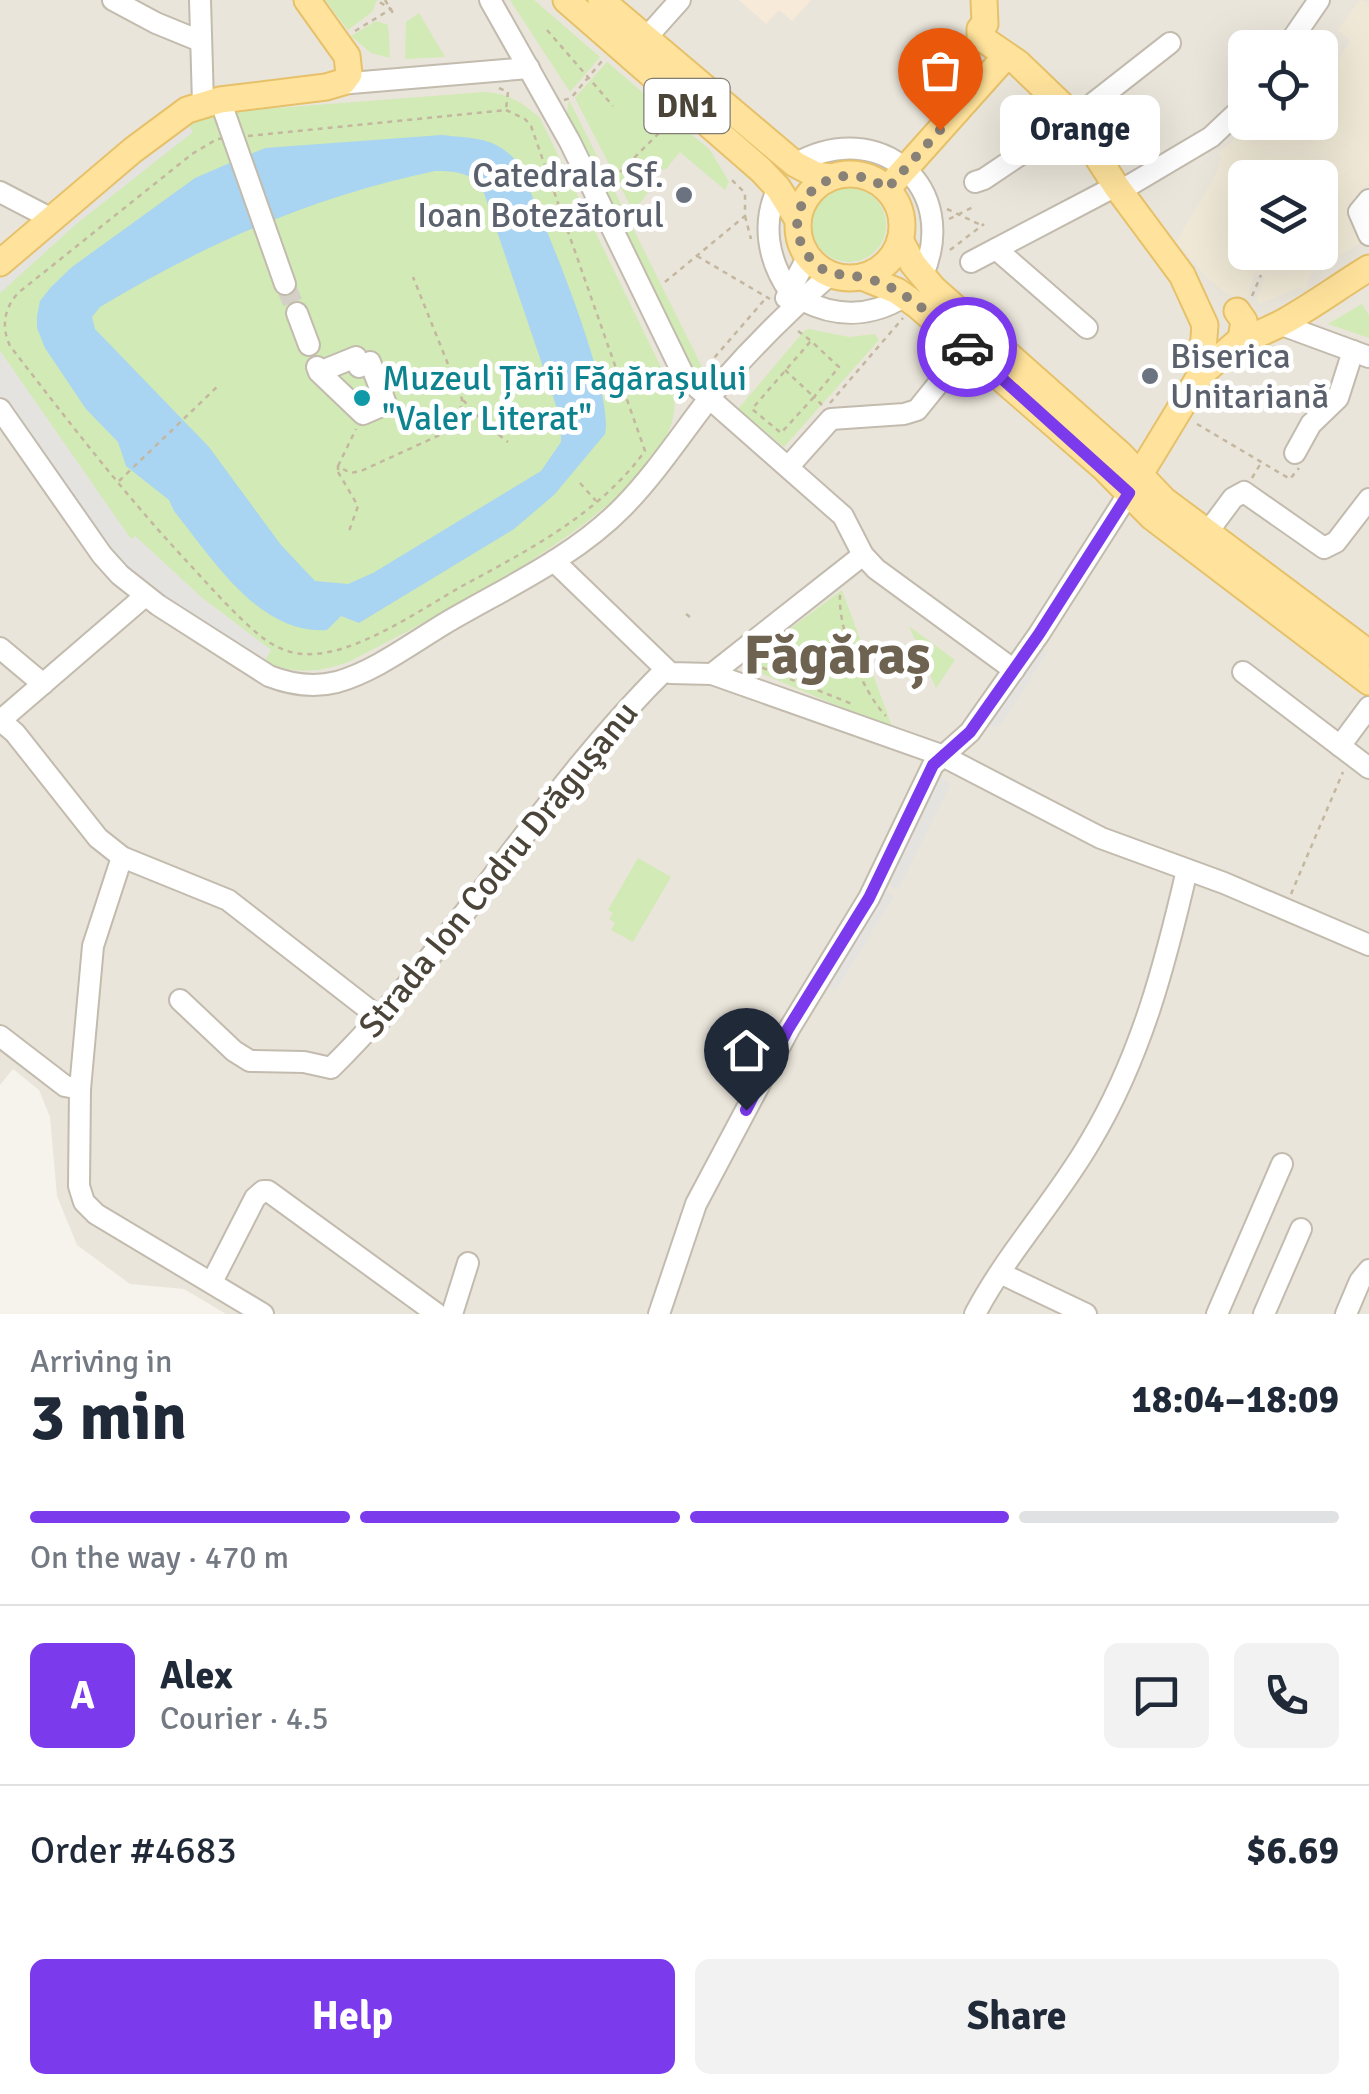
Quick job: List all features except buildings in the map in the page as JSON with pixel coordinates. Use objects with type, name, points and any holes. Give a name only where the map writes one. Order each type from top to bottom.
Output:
[{"type":"main road","points":[[0,264],[161,128],[212,101],[339,84],[349,74],[347,56],[307,0]]},
{"type":"main road","name":"DN1","points":[[566,0],[778,188],[798,220],[808,256]]},
{"type":"main road","name":"DN1","points":[[601,0],[795,164],[831,178],[860,175],[887,189]]},
{"type":"main road","points":[[985,12],[1012,60],[1059,101],[1182,275],[1215,344],[1236,343]]},
{"type":"main road","points":[[1012,60],[887,189],[900,213],[900,240],[910,297],[1134,484],[1164,500],[1369,653]]},
{"type":"main road","points":[[798,220],[809,194],[831,178]]},
{"type":"main road","points":[[862,277],[882,268],[900,240]]},
{"type":"main road","points":[[808,256],[831,274],[862,277],[910,297],[1134,484],[1152,516],[1369,682]]},
{"type":"main road","points":[[1134,484],[1202,374],[1236,343],[1291,317],[1369,269]]},
{"type":"main road","points":[[1182,275],[1237,308],[1259,316],[1291,317]]},
{"type":"main road","points":[[1202,374],[1206,330],[1215,309],[1237,308]]},
{"type":"main road","points":[[1236,343],[1245,327],[1237,308]]},
{"type":"street","points":[[113,0],[156,24],[200,41]]},
{"type":"street","points":[[200,0],[200,41],[212,101],[235,142],[284,284]]},
{"type":"street","points":[[490,0],[570,142],[684,376],[708,400],[796,458],[844,516],[864,554],[885,577],[1014,670]]},
{"type":"street","points":[[646,38],[680,0]]},
{"type":"street","points":[[1298,30],[1319,0]]},
{"type":"street","points":[[974,182],[1073,119],[1170,43]]},
{"type":"street","points":[[339,84],[529,68]]},
{"type":"street","points":[[972,262],[1118,189],[1211,136],[1228,120]]},
{"type":"street","points":[[778,188],[772,201],[768,236],[776,266],[796,296],[826,311],[854,314],[878,310],[910,297],[932,244],[931,213],[906,168],[889,156],[852,148],[823,151],[795,164]]},
{"type":"street","points":[[0,192],[52,218]]},
{"type":"street","points":[[1369,200],[1359,212],[1369,235]]},
{"type":"street","points":[[996,249],[1087,328]]},
{"type":"street","points":[[796,296],[808,256]]},
{"type":"street","points":[[1,412],[102,554],[145,596],[251,666],[288,683],[308,686],[357,674],[554,561],[621,508],[771,326],[772,319],[796,296],[831,274]]},
{"type":"street","points":[[297,313],[309,345]]},
{"type":"street","points":[[1291,317],[1361,354],[1338,398],[1310,424],[1299,457]]},
{"type":"street","points":[[796,458],[831,419],[916,410],[967,348]]},
{"type":"street","points":[[356,356],[359,366],[370,362],[386,404],[363,414],[318,369],[356,356]]},
{"type":"street","points":[[659,1314],[687,1227],[704,1189],[788,1029],[869,898],[931,770],[941,756],[970,732],[1134,484]]},
{"type":"street","points":[[1208,533],[1233,498],[1244,492],[1324,548],[1336,542],[1369,499]]},
{"type":"street","points":[[712,674],[864,554]]},
{"type":"street","points":[[554,561],[665,670],[682,676],[712,674],[941,756],[1101,838],[1369,946]]},
{"type":"street","points":[[145,596],[0,720],[25,744],[98,838],[122,857],[228,900],[381,1018]]},
{"type":"street","points":[[0,648],[43,684]]},
{"type":"street","name":"Strada Ion Codru Drăguşanu","points":[[180,1000],[234,1051],[250,1060],[323,1066],[381,1018],[609,727],[665,670]]},
{"type":"street","points":[[1243,672],[1354,756],[1369,707]]},
{"type":"street","points":[[122,857],[93,946],[80,1089],[78,1175],[84,1202],[96,1214],[263,1314]]},
{"type":"street","points":[[975,1314],[1059,1191],[1120,1088],[1154,1000],[1186,870]]},
{"type":"street","points":[[0,1036],[65,1086],[80,1089]]},
{"type":"street","points":[[1217,1314],[1282,1164]]},
{"type":"street","points":[[212,1282],[259,1193],[268,1191],[438,1314]]},
{"type":"street","points":[[1264,1314],[1301,1229]]},
{"type":"street","points":[[452,1314],[468,1263]]},
{"type":"street","points":[[1346,1314],[1369,1270]]},
{"type":"street","points":[[1000,1274],[1086,1314]]},
{"type":"path","points":[[376,0],[392,11]]},
{"type":"path","points":[[386,0],[392,11]]},
{"type":"path","points":[[349,36],[392,11]]},
{"type":"path","points":[[547,30],[613,106]]},
{"type":"path","points":[[570,98],[607,56]]},
{"type":"path","points":[[506,110],[507,95]]},
{"type":"path","points":[[525,119],[534,112]]},
{"type":"path","points":[[613,179],[676,115]]},
{"type":"path","points":[[731,180],[745,193],[745,216],[754,246]]},
{"type":"path","points":[[947,220],[975,206]]},
{"type":"path","points":[[944,207],[983,225],[950,250]]},
{"type":"path","points":[[665,282],[745,216]]},
{"type":"path","points":[[697,256],[772,300],[768,288]]},
{"type":"path","points":[[1237,308],[1261,275]]},
{"type":"path","points":[[414,277],[462,399],[508,442]]},
{"type":"path","points":[[708,365],[766,297]]},
{"type":"path","points":[[785,370],[825,408],[910,297]]},
{"type":"path","points":[[798,331],[811,342],[839,367],[780,433],[752,409],[811,342]]},
{"type":"path","points":[[624,390],[662,369]]},
{"type":"path","points":[[118,482],[219,385]]},
{"type":"path","points":[[338,466],[350,473],[361,471],[453,429],[459,420],[462,399]]},
{"type":"path","points":[[348,534],[358,506],[338,466],[363,414]]},
{"type":"path","points":[[1197,424],[1290,479],[1299,457]]},
{"type":"path","points":[[580,483],[596,502]]},
{"type":"path","points":[[840,591],[842,626],[871,696],[890,720],[878,715]]},
{"type":"path","points":[[686,614],[694,620]]},
{"type":"path","points":[[746,661],[862,709]]},
{"type":"path","points":[[1284,909],[1354,756]]},
{"type":"shaded area","points":[[0,0],[1369,0],[1369,1314],[226,1314],[184,1289],[130,1284],[77,1245],[57,1196],[50,1117],[39,1090],[13,1069],[0,1085]]},
{"type":"shaded area","points":[[739,0],[811,0],[792,21],[779,10],[766,24]]},
{"type":"shaded area","points":[[1360,0],[1369,3],[1369,183],[1348,210],[1366,240],[1338,257],[1338,160],[1228,160],[1228,270],[1315,270],[1305,290],[1299,288],[1259,304],[1265,277],[1254,273],[1248,297],[1228,294],[1210,281],[1176,242],[1216,175],[1221,159],[1218,153],[1233,140],[1338,140],[1338,60],[1351,41],[1338,30]]},
{"type":"shaded area","points":[[185,119],[193,132],[76,224],[0,293],[0,275]]},
{"type":"shaded area","points":[[0,351],[131,539],[135,536],[201,597],[271,650],[264,662],[158,593],[113,554],[0,394]]},
{"type":"shaded area","points":[[1039,649],[1049,650],[999,727],[988,725]]},
{"type":"shaded area","points":[[938,777],[951,784],[898,890],[886,884]]},
{"type":"shaded area","points":[[883,889],[894,896],[836,990],[824,983]]},
{"type":"green space","points":[[325,0],[377,0],[372,12],[348,30]]},
{"type":"green space","points":[[510,0],[534,0],[600,57],[570,92]]},
{"type":"green space","points":[[419,13],[445,57],[405,59],[406,22]]},
{"type":"green space","points":[[376,21],[388,25],[390,58],[371,53],[351,36]]},
{"type":"green space","points":[[607,62],[710,150],[729,182],[725,190],[680,152],[666,169],[652,170],[652,187],[640,203],[631,207],[575,98]]},
{"type":"green space","points":[[484,92],[514,99],[540,118],[674,394],[668,433],[641,473],[599,512],[491,585],[351,661],[318,670],[287,669],[264,662],[271,650],[201,597],[135,536],[131,540],[0,351],[0,293],[76,224],[192,132],[185,119],[198,114]]},
{"type":"green space","points":[[569,100],[705,373],[692,370],[686,361],[567,112]]},
{"type":"green space","points":[[849,188],[875,199],[886,225],[875,251],[849,262],[823,251],[812,225],[823,199]]},
{"type":"green space","points":[[1362,304],[1369,315],[1369,338],[1328,324]]},
{"type":"green space","points":[[809,329],[849,337],[875,334],[879,340],[784,447],[738,409]]},
{"type":"green space","points":[[842,590],[893,729],[741,665]]},
{"type":"green space","points":[[909,626],[955,660],[936,688]]},
{"type":"green space","points":[[638,858],[671,877],[633,942],[611,930],[615,923],[609,919],[613,913],[608,910]]},
{"type":"water","points":[[442,135],[483,140],[500,147],[517,162],[558,258],[588,341],[605,411],[605,434],[554,495],[514,529],[359,623],[341,616],[327,630],[302,628],[280,620],[239,590],[204,550],[169,500],[126,466],[118,442],[86,409],[45,348],[37,328],[40,301],[72,267],[195,178],[265,148]],"holes":[[[435,171],[468,176],[483,190],[561,420],[561,442],[541,471],[373,573],[348,584],[315,581],[281,545],[209,447],[95,329],[92,317],[100,307],[139,284],[262,225],[347,194]]]},
{"type":"tunnel","points":[[285,284],[297,313]]},
{"type":"way so far","points":[[940,130],[887,189],[860,175],[846,174],[819,184],[802,206],[799,234],[808,256],[822,270],[841,277],[862,277],[897,292],[967,347]]},
{"type":"place","name":"Orange","points":[[940,130]]},
{"type":"place","name":"Catedrala Sf. Ioan Botezătorul","points":[[684,195]]},
{"type":"place","name":"Biserica Unitariană","points":[[1150,376]]},
{"type":"place","name":"Muzeul Țării Făgărașului \"Valer Literat\"","points":[[362,398]]},
{"type":"district","name":"Făgăraș","points":[[837,654]]},
{"type":"route","points":[[746,1110],[788,1029],[869,898],[933,765],[970,732],[1039,634],[1129,493],[967,347]]}]
